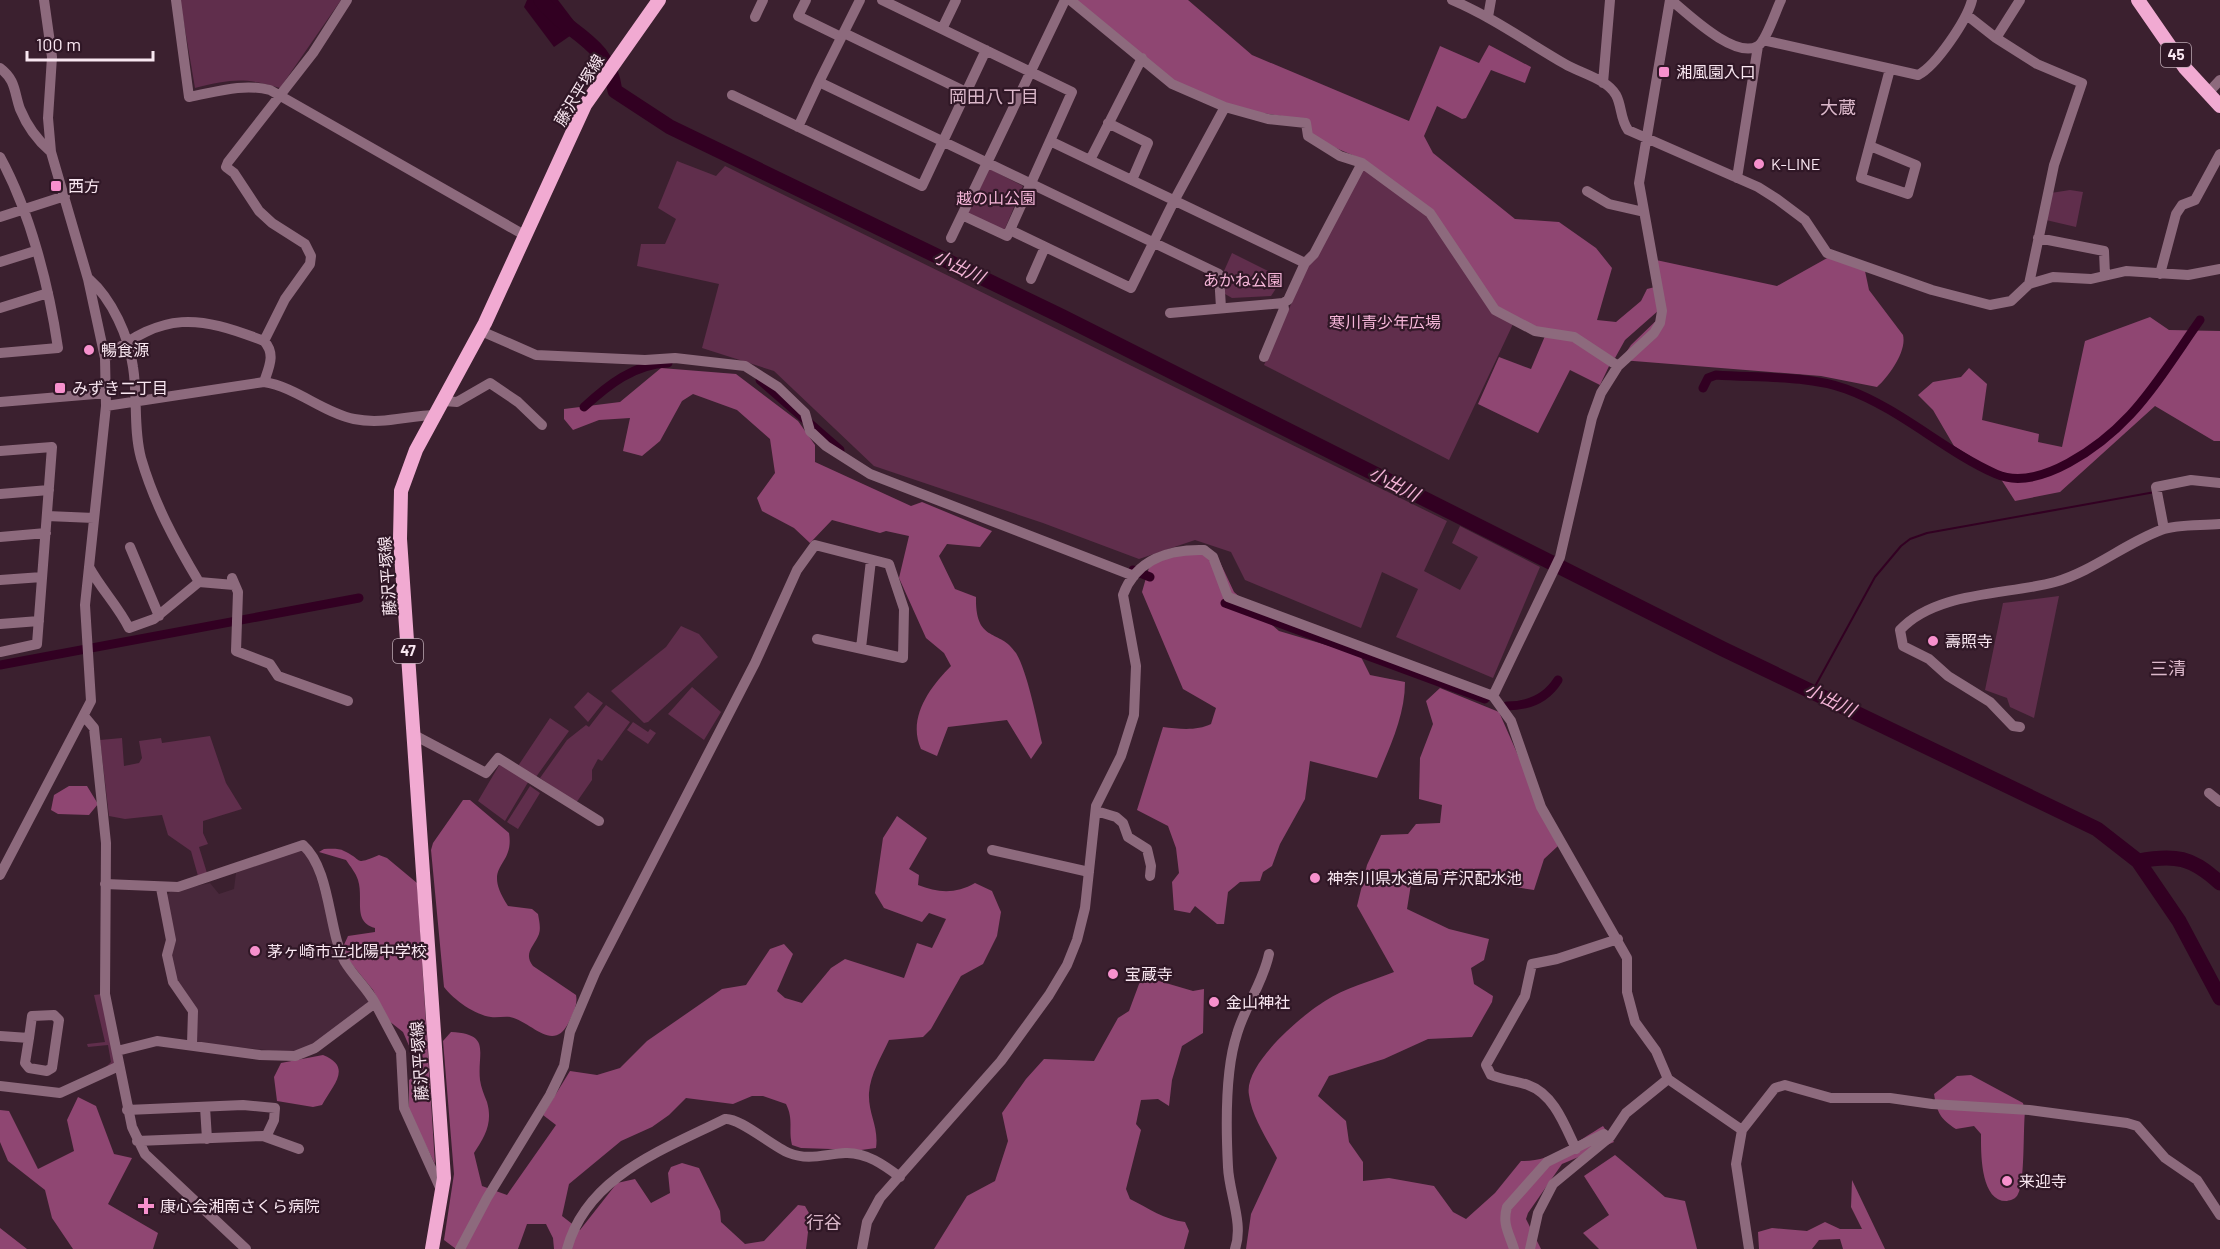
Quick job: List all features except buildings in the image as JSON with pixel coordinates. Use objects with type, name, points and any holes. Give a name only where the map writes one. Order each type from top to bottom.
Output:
[{"type":"main road","name":"藤沢平塚線","points":[[432,1249],[444,1178],[400,511],[406,474],[481,331],[573,128],[591,94],[659,0]]},
{"type":"main road","name":"45","points":[[2138,0],[2185,68],[2220,106]]},
{"type":"street","points":[[0,875],[60,756],[91,702],[85,604],[106,406],[105,358],[88,279],[51,152],[48,118],[52,57],[44,0]]},
{"type":"street","points":[[176,0],[189,97],[247,87],[259,87],[281,95],[526,236]]},
{"type":"street","points":[[264,341],[285,299],[310,264],[311,256],[305,244],[272,223],[259,211],[234,173],[226,167],[281,95],[347,0]]},
{"type":"street","points":[[755,17],[763,0]]},
{"type":"street","points":[[806,0],[798,16],[966,92]]},
{"type":"street","points":[[798,127],[860,0]]},
{"type":"street","points":[[882,0],[1072,92],[1007,236],[962,215]]},
{"type":"street","points":[[942,29],[956,0]]},
{"type":"street","points":[[951,238],[1065,0]]},
{"type":"street","points":[[1070,0],[1172,84],[1225,107],[1268,119],[1306,123],[1308,136],[1316,143],[1340,156],[1362,163],[1430,213],[1495,310],[1535,331],[1574,337],[1618,366]]},
{"type":"street","points":[[1452,0],[1488,17],[1567,65],[1603,83],[1616,95],[1623,122],[1628,130],[1737,178],[1781,202],[1805,220],[1827,253],[1851,263],[1932,290],[1990,305],[2011,301],[2029,284],[2053,277],[2091,279],[2126,271],[2188,275],[2220,268]]},
{"type":"street","points":[[1488,17],[1491,0]]},
{"type":"street","points":[[1603,83],[1610,0]]},
{"type":"street","points":[[1493,696],[1560,557],[1596,404],[1618,366],[1654,333],[1660,323],[1662,311],[1639,183],[1670,0],[1726,43],[1737,47],[1761,43],[1918,75],[1923,73],[1968,16],[1972,0]]},
{"type":"street","points":[[1737,178],[1749,87],[1761,43],[1781,0]]},
{"type":"street","points":[[1996,38],[2020,0]]},
{"type":"street","points":[[1968,16],[1996,38],[2037,64],[2082,83],[2054,165],[2029,284]]},
{"type":"street","points":[[732,95],[922,186],[986,50]]},
{"type":"street","points":[[1090,160],[1142,58]]},
{"type":"street","points":[[0,68],[14,83],[19,107],[26,123],[51,152]]},
{"type":"street","points":[[1870,146],[1916,165],[1908,194],[1861,178],[1890,69]]},
{"type":"street","points":[[2209,92],[2220,80]]},
{"type":"street","points":[[819,82],[1219,274],[1221,308]]},
{"type":"street","points":[[1010,230],[1131,288],[1174,201],[1225,107]]},
{"type":"street","points":[[1108,123],[1148,143],[1132,180]]},
{"type":"street","points":[[1050,141],[1305,263]]},
{"type":"street","points":[[2160,274],[2176,214],[2182,205],[2195,200],[2220,154]]},
{"type":"street","points":[[0,157],[12,179],[48,293],[58,348],[0,352]]},
{"type":"street","points":[[1170,313],[1283,303],[1287,300],[1305,263],[1314,254],[1362,163]]},
{"type":"street","points":[[1587,191],[1609,204],[1644,212]]},
{"type":"street","points":[[0,217],[65,196]]},
{"type":"street","points":[[2038,238],[2104,251],[2105,275]]},
{"type":"street","points":[[1031,279],[1045,247]]},
{"type":"street","points":[[0,262],[35,251]]},
{"type":"street","points":[[88,279],[97,286],[114,311],[126,341],[133,366],[140,455],[146,475],[166,529],[199,582]]},
{"type":"street","points":[[0,308],[48,293]]},
{"type":"street","points":[[1264,357],[1284,309],[1283,303]]},
{"type":"street","points":[[105,358],[126,341],[177,321],[226,326],[264,341],[271,352],[271,359],[264,382]]},
{"type":"street","points":[[481,331],[536,355],[645,360],[675,358],[745,366],[778,387],[805,413],[807,422],[826,446],[870,474],[1137,573]]},
{"type":"street","points":[[106,406],[264,382],[283,387],[354,418],[393,422],[437,415]]},
{"type":"street","points":[[444,401],[457,402],[490,383],[518,402],[542,425]]},
{"type":"street","points":[[0,402],[106,393]]},
{"type":"street","points":[[0,451],[52,447],[37,644],[0,652]]},
{"type":"street","points":[[2164,529],[2156,487],[2191,480],[2220,483]]},
{"type":"street","points":[[0,494],[49,490]]},
{"type":"street","points":[[47,516],[94,518]]},
{"type":"street","points":[[2020,728],[2013,726],[1990,702],[1948,676],[1929,659],[1903,646],[1900,630],[1917,615],[1962,598],[2054,582],[2079,573],[2164,529],[2220,524]]},
{"type":"street","points":[[0,537],[46,533]]},
{"type":"street","points":[[460,1249],[487,1198],[555,1086],[564,1066],[570,1032],[595,973],[755,663],[797,570],[815,546],[889,564],[904,609],[903,658],[817,639]]},
{"type":"street","points":[[130,547],[159,616]]},
{"type":"street","points":[[862,1249],[867,1221],[872,1210],[1001,1061],[1061,975],[1077,940],[1089,872],[1096,811],[1102,791],[1121,756],[1134,715],[1136,666],[1133,641],[1122,606],[1125,588],[1137,573],[1162,554],[1204,550],[1213,557],[1228,597],[1493,696],[1511,721],[1541,807],[1618,939],[1629,966],[1629,1007],[1635,1022],[1656,1051],[1668,1079],[1742,1130]]},
{"type":"street","points":[[861,648],[872,560]]},
{"type":"street","points":[[89,567],[105,595],[120,611],[129,628],[159,616],[199,582],[233,581],[238,592],[236,651],[270,664],[278,676],[348,701]]},
{"type":"street","points":[[0,580],[42,577]]},
{"type":"street","points":[[0,624],[39,621]]},
{"type":"street","points":[[84,716],[94,728],[104,821],[105,994],[127,1110],[137,1141],[164,1174],[230,1231],[246,1249]]},
{"type":"street","points":[[414,735],[486,773],[498,758],[598,821]]},
{"type":"street","points":[[2209,793],[2220,802]]},
{"type":"street","points":[[1096,811],[1116,817],[1123,824],[1128,837],[1147,849],[1151,866],[1150,876]]},
{"type":"street","points":[[105,884],[161,888],[194,884],[303,845],[313,858],[333,915],[337,940],[346,963],[365,985],[401,1052],[404,1108],[442,1192]]},
{"type":"street","points":[[992,850],[1089,872]]},
{"type":"street","points":[[161,888],[171,940],[167,955],[173,982],[193,1011],[192,1044]]},
{"type":"street","points":[[1576,1149],[1558,1112],[1544,1093],[1530,1085],[1491,1074],[1486,1065],[1525,996],[1532,964],[1618,939]]},
{"type":"street","points":[[1235,1249],[1238,1225],[1228,1171],[1227,1126],[1232,1061],[1238,1030],[1265,973],[1269,954]]},
{"type":"street","points":[[117,1051],[157,1041],[260,1055],[295,1056],[315,1048],[375,1004]]},
{"type":"street","points":[[54,1015],[59,1020],[52,1068],[47,1071],[29,1068],[26,1063],[29,1038],[32,1016],[54,1015]]},
{"type":"street","points":[[0,1036],[29,1038]]},
{"type":"street","points":[[0,1086],[60,1093],[119,1066]]},
{"type":"street","points":[[1514,1249],[1506,1234],[1507,1207],[1547,1162],[1608,1131],[1626,1113],[1668,1079]]},
{"type":"street","points":[[1749,1249],[1736,1164],[1742,1130],[1775,1088],[1785,1085],[1831,1098],[1890,1098],[1932,1104],[2029,1110],[2138,1126],[2165,1158],[2196,1180],[2220,1215]]},
{"type":"street","points":[[127,1110],[205,1107],[275,1108],[274,1120],[266,1137]]},
{"type":"street","points":[[205,1107],[207,1138]]},
{"type":"street","points":[[1530,1249],[1538,1214],[1553,1184],[1610,1137],[1626,1113]]},
{"type":"street","points":[[567,1249],[580,1214],[596,1194],[618,1175],[725,1119],[738,1120],[754,1134],[792,1154],[809,1157],[846,1153],[859,1155],[882,1164],[900,1177]]},
{"type":"street","points":[[137,1141],[266,1137],[298,1149]]},
{"type":"shaded area","points":[[527,0],[558,0],[580,29],[554,47],[524,7]]},
{"type":"shaded area","points":[[1075,0],[1188,0],[1252,55],[1409,121],[1440,46],[1479,63],[1489,45],[1531,67],[1525,83],[1491,70],[1466,118],[1462,119],[1437,106],[1424,136],[1433,153],[1515,219],[1559,222],[1596,248],[1612,268],[1597,320],[1616,322],[1641,301],[1647,289],[1655,287],[1659,310],[1625,340],[1615,358],[1535,328],[1496,307],[1432,210],[1364,160],[1317,140],[1311,135],[1308,120],[1242,110],[1174,81]]},
{"type":"shaded area","points":[[1829,257],[1865,271],[1869,290],[1903,335],[1904,341],[1900,356],[1892,370],[1877,387],[1821,376],[1621,360],[1631,345],[1665,312],[1656,260],[1777,286]]},
{"type":"shaded area","points":[[2150,317],[2169,330],[2220,331],[2220,441],[2214,441],[2155,406],[2060,492],[2015,501],[1997,473],[1954,446],[1933,410],[1918,395],[1933,382],[1961,377],[1969,368],[1987,384],[1982,420],[2039,434],[2038,442],[2062,447],[2085,341]]},
{"type":"shaded area","points":[[1545,336],[1573,340],[1611,362],[1600,385],[1570,370],[1538,433],[1478,404],[1499,357],[1531,369]]},
{"type":"shaded area","points":[[661,368],[736,374],[798,421],[815,445],[815,462],[911,506],[922,502],[992,531],[980,547],[947,544],[939,556],[955,589],[976,597],[977,612],[984,629],[1010,645],[1020,661],[1042,743],[1031,759],[1007,720],[948,727],[937,756],[921,749],[917,737],[919,715],[935,683],[951,666],[944,653],[926,638],[899,578],[909,536],[886,531],[880,533],[832,520],[810,543],[794,528],[762,511],[757,498],[775,473],[770,439],[737,410],[693,394],[682,401],[660,441],[642,456],[623,451],[630,418],[599,420],[573,430],[564,419],[564,409],[620,402]]},
{"type":"shaded area","points":[[1200,553],[1218,558],[1234,592],[1279,631],[1360,655],[1370,675],[1405,682],[1400,719],[1377,778],[1310,761],[1305,799],[1280,844],[1272,866],[1263,872],[1260,881],[1240,882],[1228,892],[1224,924],[1217,924],[1195,906],[1190,913],[1174,910],[1172,882],[1179,873],[1176,848],[1168,826],[1137,810],[1163,727],[1188,729],[1206,726],[1211,724],[1216,708],[1183,689],[1142,592],[1150,564],[1172,555]]},
{"type":"shaded area","points":[[1440,688],[1499,712],[1558,846],[1544,859],[1534,890],[1435,874],[1412,878],[1407,909],[1449,929],[1489,939],[1484,960],[1471,968],[1474,984],[1493,996],[1492,1002],[1472,1037],[1428,1039],[1384,1059],[1329,1076],[1318,1096],[1346,1121],[1349,1142],[1363,1162],[1363,1181],[1389,1178],[1434,1186],[1453,1212],[1466,1219],[1495,1193],[1521,1161],[1554,1154],[1603,1126],[1614,1142],[1562,1164],[1528,1213],[1526,1219],[1541,1249],[1246,1249],[1251,1214],[1277,1158],[1253,1111],[1249,1095],[1250,1083],[1264,1056],[1303,1017],[1341,992],[1394,972],[1357,906],[1367,865],[1381,835],[1408,834],[1416,824],[1440,823],[1442,805],[1419,799],[1420,758],[1433,724],[1426,701]]},
{"type":"shaded area","points":[[69,786],[87,786],[98,804],[89,815],[58,814],[51,810],[54,795]]},
{"type":"shaded area","points":[[463,800],[470,800],[509,833],[510,845],[498,873],[497,882],[500,892],[508,906],[532,909],[538,914],[540,932],[530,950],[530,961],[533,966],[576,995],[576,1006],[569,1022],[563,1031],[556,1035],[549,1036],[510,1017],[491,1017],[478,1013],[459,1002],[444,987],[431,850],[433,843]]},
{"type":"shaded area","points":[[897,816],[927,838],[909,869],[919,875],[918,885],[933,890],[954,891],[975,883],[992,891],[1001,912],[997,936],[983,964],[961,976],[931,1029],[923,1037],[889,1040],[874,1072],[869,1093],[877,1140],[876,1148],[861,1150],[801,1148],[792,1145],[790,1115],[786,1104],[763,1096],[752,1096],[733,1104],[686,1098],[669,1115],[652,1127],[621,1141],[569,1184],[562,1216],[580,1230],[617,1183],[635,1179],[651,1203],[670,1193],[668,1173],[671,1167],[682,1163],[699,1168],[720,1211],[721,1222],[745,1244],[764,1241],[798,1205],[805,1206],[810,1215],[806,1249],[554,1249],[553,1238],[546,1224],[527,1224],[518,1249],[456,1249],[444,1240],[454,1174],[443,1041],[451,1032],[472,1036],[480,1046],[480,1080],[489,1116],[485,1135],[474,1153],[482,1186],[507,1195],[556,1125],[543,1115],[570,1071],[597,1075],[620,1068],[647,1041],[722,989],[746,985],[770,949],[784,944],[793,954],[777,991],[785,998],[802,1003],[831,968],[845,959],[904,978],[917,943],[932,948],[946,919],[929,913],[922,922],[884,908],[875,893],[883,838]]},
{"type":"shaded area","name":"茅ヶ崎市立北陽中学校","points":[[300,849],[310,857],[333,932],[371,1000],[324,1040],[295,1053],[196,1043],[196,1013],[177,987],[170,956],[166,896],[170,892],[210,883],[219,894],[234,889],[236,873]]},
{"type":"shaded area","points":[[324,849],[342,850],[359,861],[379,855],[387,858],[417,883],[435,1164],[409,1112],[409,1080],[416,1075],[417,1064],[403,1032],[389,1021],[373,990],[346,957],[343,947],[348,936],[375,932],[375,928],[363,921],[360,909],[360,887],[353,870],[346,860],[319,852]]},
{"type":"shaded area","points":[[1142,976],[1193,991],[1204,989],[1203,1033],[1182,1046],[1172,1080],[1169,1106],[1158,1099],[1141,1100],[1136,1124],[1141,1130],[1126,1189],[1130,1199],[1164,1216],[1185,1222],[1189,1231],[1184,1249],[934,1249],[967,1196],[995,1181],[1008,1141],[1002,1113],[1026,1079],[1044,1059],[1094,1061],[1118,1018],[1129,1011]]},
{"type":"shaded area","points":[[323,1055],[337,1065],[339,1071],[335,1084],[322,1105],[313,1107],[277,1101],[274,1077],[281,1063]]},
{"type":"shaded area","points":[[1971,1075],[2023,1103],[2025,1112],[2022,1179],[2017,1196],[2007,1201],[1998,1199],[1987,1185],[1982,1163],[1981,1134],[1974,1126],[1956,1129],[1946,1122],[1936,1106],[1934,1094],[1957,1076]]},
{"type":"shaded area","points":[[78,1097],[96,1106],[114,1154],[132,1158],[108,1204],[158,1233],[153,1249],[73,1249],[52,1218],[45,1190],[8,1161],[0,1142],[0,1110],[9,1111],[38,1169],[74,1151],[67,1120]]},
{"type":"shaded area","points":[[1615,1155],[1665,1197],[1685,1201],[1697,1249],[1599,1249],[1583,1233],[1609,1215],[1584,1176]]},
{"type":"shaded area","points":[[1852,1180],[1885,1249],[1843,1249],[1840,1239],[1819,1240],[1812,1249],[1759,1249],[1758,1232],[1772,1228],[1807,1231],[1825,1222],[1840,1229],[1862,1229],[1851,1207]]},
{"type":"shaded area","points":[[0,1228],[27,1249],[0,1249]]},
{"type":"green space","points":[[180,0],[341,0],[280,88],[237,80],[195,88]]},
{"type":"green space","points":[[677,161],[716,176],[725,166],[1447,521],[1424,571],[1460,590],[1478,557],[1452,543],[1460,526],[1540,567],[1493,678],[1396,637],[1418,589],[1382,572],[1361,628],[1245,580],[1231,552],[1195,540],[1139,559],[1043,523],[874,466],[774,371],[702,348],[719,284],[637,266],[641,244],[665,244],[676,219],[658,208]]},
{"type":"green space","name":"越の山公園","points":[[988,168],[1023,186],[1004,231],[967,214]]},
{"type":"green space","name":"寒川青少年広場","points":[[1364,168],[1427,216],[1513,324],[1449,460],[1264,365],[1308,266]]},
{"type":"green space","points":[[2070,190],[2083,192],[2076,227],[2046,220],[2051,193]]},
{"type":"green space","name":"あかね公園","points":[[1232,253],[1278,276],[1271,296],[1232,298],[1225,294],[1224,271]]},
{"type":"green space","points":[[2059,596],[2034,718],[2010,707],[2007,698],[1985,690],[2003,603]]},
{"type":"green space","points":[[681,626],[699,634],[718,657],[648,722],[644,723],[611,691],[666,647]]},
{"type":"green space","points":[[692,687],[721,712],[704,740],[668,714]]},
{"type":"green space","points":[[588,692],[603,703],[588,722],[574,707]]},
{"type":"green space","points":[[606,705],[630,722],[602,761],[598,759],[592,770],[592,780],[576,803],[540,778],[567,740],[586,725],[589,727]]},
{"type":"green space","points":[[550,718],[569,731],[536,777],[518,766]]},
{"type":"green space","points":[[633,722],[648,732],[650,729],[656,733],[648,744],[627,730]]},
{"type":"green space","points":[[210,736],[226,783],[242,809],[203,821],[203,833],[208,844],[199,847],[207,873],[198,876],[191,851],[168,835],[162,815],[125,819],[109,816],[100,740],[122,738],[124,766],[139,763],[142,758],[139,741],[161,738],[162,743]]},
{"type":"green space","points":[[501,762],[530,779],[505,821],[478,801]]},
{"type":"green space","points":[[530,786],[540,793],[518,829],[507,822]]},
{"type":"green space","points":[[102,994],[115,1065],[105,1068],[111,1062],[108,1045],[88,1047],[87,1044],[105,1042],[94,995]]},
{"type":"waterway","name":"小出川","points":[[541,0],[551,12],[585,39],[604,60],[611,74],[615,91],[670,127],[1061,316],[1723,649],[2097,829],[2138,861],[2179,921],[2220,998]]},
{"type":"waterway","points":[[1703,388],[1708,378],[1716,375],[1799,379],[1846,389],[1885,407],[1977,465],[1996,474],[2013,478],[2031,477],[2050,472],[2069,463],[2118,427],[2149,393],[2200,320]]},
{"type":"waterway","points":[[584,407],[622,377],[644,367],[668,363]]},
{"type":"waterway","points":[[760,380],[840,450]]},
{"type":"waterway","points":[[1812,692],[1875,577],[1901,546],[1910,539],[1927,533],[2155,492]]},
{"type":"waterway","points":[[1133,570],[1150,577]]},
{"type":"waterway","points":[[0,665],[359,598]]},
{"type":"waterway","points":[[1225,603],[1485,699]]},
{"type":"waterway","points":[[1507,706],[1522,705],[1542,697],[1558,680]]},
{"type":"waterway","points":[[2138,861],[2162,858],[2182,860],[2201,868],[2220,883]]},
{"type":"place","name":"湘風園入口","points":[[1664,72]]},
{"type":"place","name":"K-LINE","points":[[1759,164]]},
{"type":"place","name":"西方","points":[[56,186]]},
{"type":"place","name":"暢食源","points":[[89,350]]},
{"type":"place","name":"みずき二丁目","points":[[60,388]]},
{"type":"place","name":"壽照寺","points":[[1933,641]]},
{"type":"place","name":"神奈川県水道局 芹沢配水池","points":[[1315,878]]},
{"type":"place","name":"茅ヶ崎市立北陽中学校","points":[[255,951]]},
{"type":"place","name":"宝蔵寺","points":[[1113,974]]},
{"type":"place","name":"金山神社","points":[[1214,1002]]},
{"type":"place","name":"来迎寺","points":[[2007,1181]]},
{"type":"place","name":"康心会湘南さくら病院","points":[[146,1206]]},
{"type":"district","name":"岡田八丁目","points":[[994,97]]},
{"type":"district","name":"大蔵","points":[[1838,108]]},
{"type":"district","name":"三清","points":[[2168,669]]},
{"type":"district","name":"行谷","points":[[824,1223]]}]
